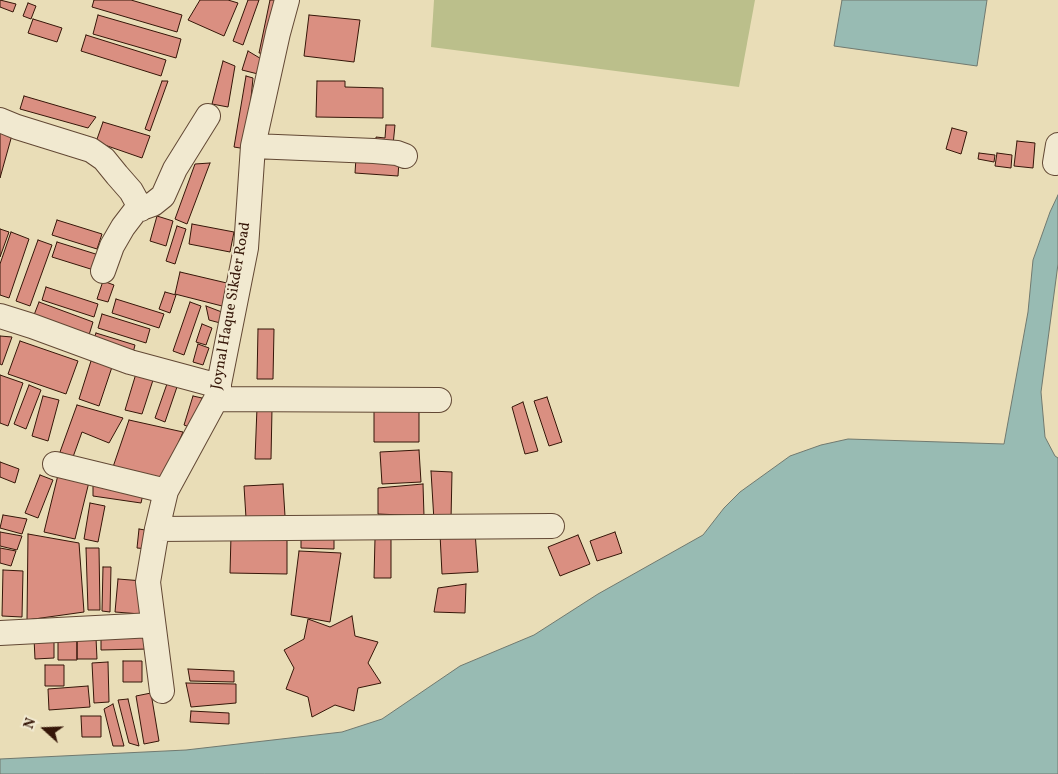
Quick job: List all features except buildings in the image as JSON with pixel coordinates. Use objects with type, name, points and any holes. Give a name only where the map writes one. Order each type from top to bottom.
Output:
[{"type":"street","name":"Joynal Haque Sikder Road","points":[[162,691],[148,582],[157,530],[166,491],[217,392],[246,248],[253,146],[287,0]]},
{"type":"street","points":[[103,271],[112,246],[123,227],[136,210],[153,204],[163,196],[175,169],[208,116]]},
{"type":"street","points":[[0,120],[91,150],[104,159],[117,174],[131,191],[141,209]]},
{"type":"street","points":[[253,146],[374,151],[397,153],[405,156]]},
{"type":"street","points":[[0,316],[217,392],[439,400]]},
{"type":"street","points":[[55,464],[166,491]]},
{"type":"street","points":[[157,530],[552,526]]},
{"type":"street","points":[[0,633],[153,625]]},
{"type":"green space","points":[[434,0],[755,0],[739,87],[431,47]]},
{"type":"water","points":[[842,0],[987,0],[977,66],[834,46]]},
{"type":"water","points":[[1058,195],[1058,264],[1041,392],[1045,437],[1058,458],[1058,774],[0,774],[0,759],[186,750],[342,732],[382,719],[460,666],[534,635],[598,594],[703,535],[724,508],[740,492],[790,456],[821,445],[848,439],[1004,444],[1028,312],[1033,260]]}]
